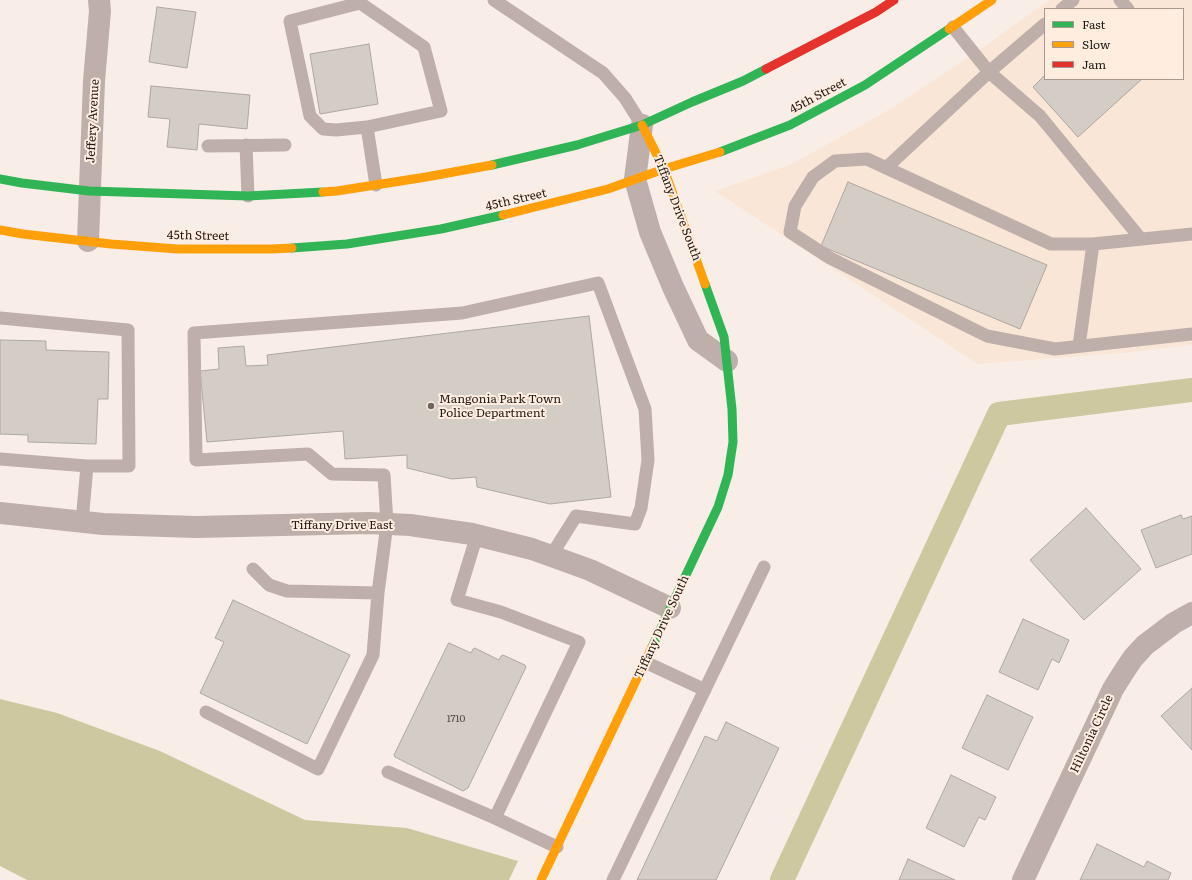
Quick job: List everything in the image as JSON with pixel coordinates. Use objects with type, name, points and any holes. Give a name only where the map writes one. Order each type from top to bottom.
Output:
[{"type":"main road","points":[[0,179],[89,191],[248,196],[337,191],[497,164],[576,145],[642,125],[743,81],[876,12],[894,0]]},
{"type":"main road","name":"45th Street","points":[[0,230],[88,241],[178,249],[272,249],[347,244],[441,229],[555,203],[608,189],[664,169],[732,148],[790,125],[865,85],[992,0]]},
{"type":"main road","name":"Tiffany Drive South","points":[[541,880],[718,507],[728,475],[733,442],[733,426],[724,337],[664,169],[642,125]]},
{"type":"street","name":"Jeffery Avenue","points":[[88,241],[94,81],[100,11],[99,0]]},
{"type":"street","name":"Tiffany Drive South","points":[[642,125],[635,179],[650,232],[673,287],[698,340],[727,361]]},
{"type":"street","name":"Tiffany Drive East","points":[[0,513],[82,522],[196,527],[361,524],[410,525],[477,535],[532,549],[590,570],[670,608]]},
{"type":"street","name":"Hiltonia Circle","points":[[1023,880],[1123,673],[1133,658],[1145,645],[1174,623],[1192,613]]},
{"type":"lane","points":[[494,0],[603,73],[625,98],[642,125]]},
{"type":"lane","points":[[1063,8],[1073,0]]},
{"type":"lane","points":[[1120,0],[1127,8]]},
{"type":"lane","points":[[360,3],[424,47],[441,111],[367,128],[336,130],[323,129],[310,116],[290,21],[360,3]]},
{"type":"lane","points":[[886,168],[989,72],[1044,25]]},
{"type":"lane","points":[[953,27],[989,72],[1040,116],[1141,239]]},
{"type":"lane","points":[[367,128],[376,185]]},
{"type":"lane","points":[[208,146],[285,144]]},
{"type":"lane","points":[[246,145],[248,196]]},
{"type":"lane","points":[[1192,234],[1093,244],[1051,244],[867,159],[835,161],[813,177],[795,206],[790,232],[830,258],[987,336],[1055,349],[1192,334]]},
{"type":"lane","points":[[1079,346],[1093,244]]},
{"type":"lane","points":[[206,712],[318,769],[373,655],[378,593],[387,524],[384,475],[332,474],[308,454],[196,460],[194,333],[462,313],[598,283],[645,409],[648,460],[641,508],[635,524],[576,516],[551,556]]},
{"type":"lane","points":[[0,318],[128,330],[129,466],[87,466],[0,459]]},
{"type":"lane","points":[[82,522],[87,466]]},
{"type":"lane","points":[[477,535],[457,600],[501,612],[579,642],[495,818]]},
{"type":"lane","points":[[613,880],[764,567]]},
{"type":"lane","points":[[254,569],[269,585],[288,591],[378,593]]},
{"type":"lane","points":[[645,662],[705,690]]},
{"type":"lane","points":[[388,772],[495,818],[557,847]]},
{"type":"shaded area","points":[[1049,0],[1192,0],[1192,345],[1122,353],[978,364],[715,191],[792,164],[894,107],[985,46]]},
{"type":"shaded area","points":[[0,699],[57,713],[160,751],[305,820],[407,828],[518,861],[509,880],[27,880],[0,866]]},
{"type":"building","points":[[157,7],[196,12],[187,68],[149,62]]},
{"type":"building","points":[[369,44],[378,104],[320,114],[310,54]]},
{"type":"building","points":[[1044,76],[1044,80],[1141,80],[1078,137],[1033,87]]},
{"type":"building","points":[[151,86],[250,95],[247,129],[199,124],[197,150],[167,147],[170,119],[148,117]]},
{"type":"building","points":[[848,182],[1047,265],[1020,329],[821,246]]},
{"type":"building","points":[[589,316],[611,497],[550,504],[477,487],[476,477],[452,479],[407,468],[407,455],[345,459],[343,431],[207,442],[200,371],[219,369],[218,348],[244,346],[246,366],[268,365],[267,355]]},
{"type":"building","points":[[0,340],[46,341],[46,350],[109,352],[108,399],[98,399],[96,444],[28,442],[28,435],[0,434]]},
{"type":"building","points":[[1086,508],[1141,569],[1084,620],[1030,560]]},
{"type":"building","points":[[1181,515],[1183,519],[1192,516],[1192,554],[1156,568],[1141,530]]},
{"type":"building","points":[[233,600],[350,655],[307,744],[200,693],[224,642],[215,638]]},
{"type":"building","points":[[1023,619],[1069,640],[1059,663],[1052,659],[1038,690],[999,672]]},
{"type":"building","points":[[449,643],[471,653],[475,648],[499,660],[503,655],[525,665],[526,667],[468,788],[463,791],[395,757],[394,755]]},
{"type":"building","points":[[1192,688],[1192,750],[1161,716]]},
{"type":"building","points":[[987,695],[1033,717],[1008,770],[962,748]]},
{"type":"building","points":[[726,722],[779,748],[716,880],[637,880],[705,736],[717,741]]},
{"type":"building","points":[[951,775],[996,797],[985,820],[979,817],[964,847],[926,828]]},
{"type":"building","points":[[1097,844],[1144,867],[1147,861],[1171,873],[1168,880],[1080,880]]},
{"type":"building","points":[[908,859],[955,880],[899,880]]},
{"type":"waterway","points":[[782,880],[999,414],[1192,390]]},
{"type":"traffic: fast","points":[[720,152],[790,125],[865,85],[949,29]]},
{"type":"traffic: fast","points":[[492,165],[577,145],[642,125],[743,81],[766,69]]},
{"type":"traffic: fast","points":[[0,179],[89,191],[248,196],[323,192]]},
{"type":"traffic: fast","points":[[292,248],[347,244],[441,229],[503,215]]},
{"type":"traffic: fast","points":[[652,647],[718,507],[728,475],[733,442],[732,409],[724,337],[705,284]]},
{"type":"traffic: slow","points":[[949,29],[992,0]]},
{"type":"traffic: slow","points":[[642,125],[664,169],[705,284]]},
{"type":"traffic: slow","points":[[503,215],[608,189],[664,169],[720,152]]},
{"type":"traffic: slow","points":[[323,192],[426,177],[492,165]]},
{"type":"traffic: slow","points":[[0,230],[111,244],[178,249],[292,248]]},
{"type":"traffic: slow","points":[[541,880],[652,647]]},
{"type":"traffic: jam","points":[[766,69],[876,12],[894,0]]},
{"type":"place","name":"Mangonia Park Town Police Department","points":[[431,406]]}]
